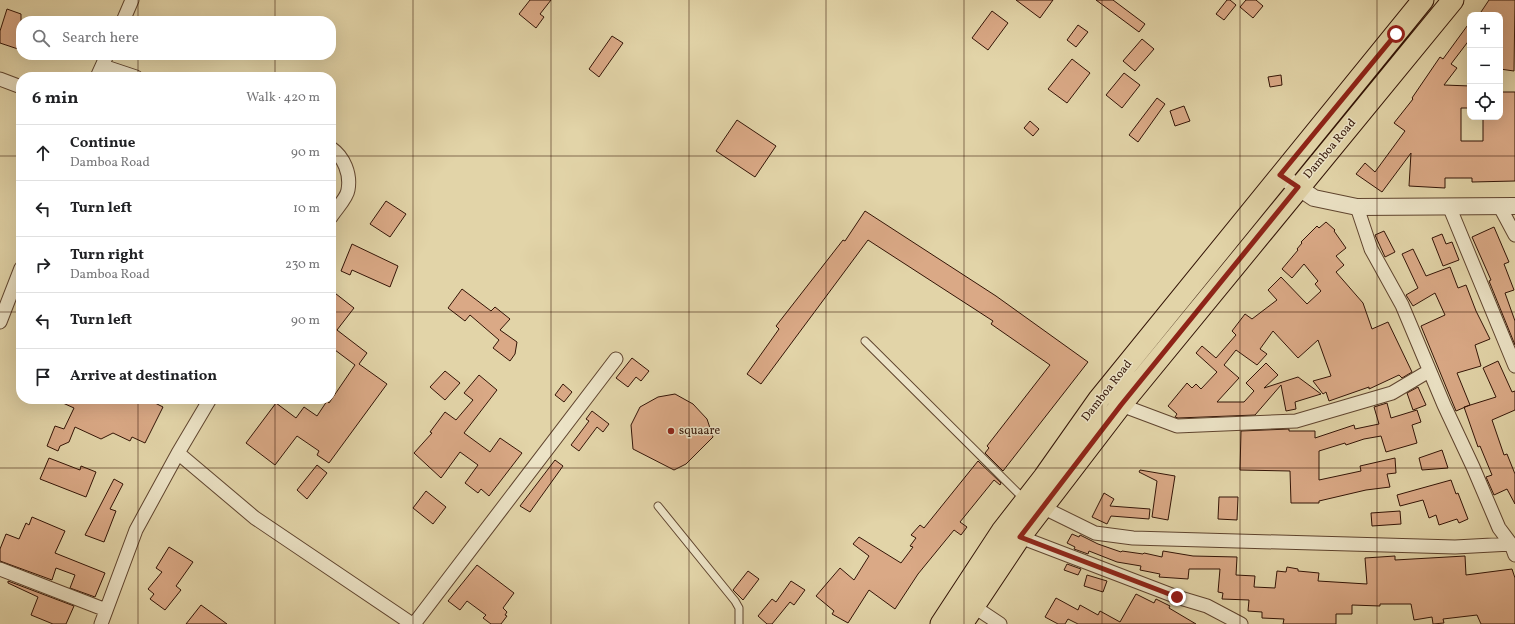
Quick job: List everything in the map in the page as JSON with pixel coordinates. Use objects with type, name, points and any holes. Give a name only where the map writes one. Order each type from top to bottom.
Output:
[{"type":"main road","name":"Damboa Road","points":[[962,624],[1020,537],[1044,478],[1099,399],[1423,0]]},
{"type":"main road","name":"Damboa Road","points":[[941,624],[1002,531],[1034,503],[1121,405],[1298,187],[1416,46],[1452,0]]},
{"type":"main road","points":[[1396,34],[1416,46]]},
{"type":"street","points":[[125,16],[132,0]]},
{"type":"street","points":[[102,66],[121,72]]},
{"type":"street","points":[[0,79],[16,85]]},
{"type":"street","points":[[336,151],[348,170],[348,191],[336,209]]},
{"type":"street","points":[[1280,175],[1314,198],[1357,207],[1508,207],[1515,235]]},
{"type":"street","points":[[1449,206],[1515,366]]},
{"type":"street","points":[[1357,207],[1371,249],[1402,305],[1429,371],[1499,528],[1513,549]]},
{"type":"street","points":[[0,322],[16,281]]},
{"type":"street","points":[[178,453],[255,518],[413,624],[616,359]]},
{"type":"street","points":[[1121,405],[1177,426],[1296,421],[1392,393],[1429,371]]},
{"type":"street","points":[[101,624],[136,530],[178,453],[207,404]]},
{"type":"street","points":[[1034,503],[1095,533],[1133,538],[1513,549]]},
{"type":"street","points":[[1020,537],[1177,597],[1207,606],[1241,624]]},
{"type":"street","points":[[0,569],[106,610]]},
{"type":"street","points":[[973,606],[1000,624]]},
{"type":"lane","points":[[865,341],[1034,503]]},
{"type":"lane","points":[[658,506],[735,601],[739,608],[741,618],[739,624]]},
{"type":"building","points":[[530,0],[551,0],[540,14],[544,17],[536,28],[519,14]]},
{"type":"building","points":[[1016,0],[1053,0],[1040,18]]},
{"type":"building","points":[[1096,0],[1113,0],[1145,24],[1139,32]]},
{"type":"building","points":[[1227,0],[1230,0],[1236,5],[1224,20],[1216,14]]},
{"type":"building","points":[[1246,0],[1256,0],[1263,6],[1253,18],[1240,7]]},
{"type":"building","points":[[1489,0],[1515,0],[1514,71],[1503,69],[1503,12],[1481,12]]},
{"type":"building","points":[[7,9],[21,14],[21,16],[16,16],[16,48],[0,43],[0,31]]},
{"type":"building","points":[[992,11],[1008,23],[988,50],[972,38]]},
{"type":"building","points":[[1078,25],[1088,32],[1076,47],[1067,40]]},
{"type":"building","points":[[1467,26],[1467,43],[1451,64],[1457,68],[1444,85],[1467,86],[1467,108],[1461,108],[1461,141],[1483,141],[1483,120],[1503,120],[1503,92],[1515,92],[1515,181],[1472,182],[1472,178],[1445,178],[1445,188],[1409,186],[1411,153],[1382,192],[1356,174],[1365,163],[1375,172],[1405,131],[1394,123],[1413,99],[1412,98],[1440,57],[1443,59]]},
{"type":"building","points":[[612,36],[623,43],[599,77],[589,69]]},
{"type":"building","points":[[1142,39],[1154,49],[1135,71],[1123,61]]},
{"type":"building","points":[[1072,59],[1090,73],[1067,103],[1048,89]]},
{"type":"building","points":[[1124,73],[1140,85],[1122,108],[1106,95]]},
{"type":"building","points":[[1281,75],[1282,85],[1270,87],[1268,77]]},
{"type":"building","points":[[1157,98],[1165,104],[1138,142],[1129,135]]},
{"type":"building","points":[[1184,106],[1190,121],[1175,126],[1170,111]]},
{"type":"building","points":[[737,120],[776,146],[755,177],[716,151]]},
{"type":"building","points":[[1030,121],[1039,129],[1033,136],[1024,128]]},
{"type":"building","points":[[386,201],[406,214],[390,237],[370,224]]},
{"type":"building","points":[[865,211],[996,296],[1088,362],[1003,471],[985,453],[989,448],[987,446],[1050,365],[991,324],[993,321],[868,240],[761,384],[747,374],[779,329],[776,326],[843,240],[845,241]]},
{"type":"building","points":[[1326,222],[1335,230],[1334,231],[1346,248],[1336,256],[1344,265],[1336,272],[1363,303],[1372,329],[1388,322],[1412,372],[1402,378],[1399,375],[1369,389],[1369,387],[1329,401],[1326,392],[1323,394],[1313,381],[1331,376],[1318,340],[1298,358],[1273,331],[1260,349],[1267,354],[1257,365],[1236,350],[1224,365],[1239,378],[1217,402],[1244,402],[1254,391],[1246,383],[1266,363],[1278,375],[1264,388],[1298,377],[1321,394],[1295,402],[1296,409],[1286,411],[1281,385],[1255,415],[1175,417],[1177,414],[1168,406],[1187,383],[1192,388],[1196,384],[1201,389],[1217,372],[1196,353],[1202,346],[1216,358],[1236,335],[1232,331],[1245,314],[1252,319],[1277,300],[1268,290],[1281,277],[1307,304],[1321,291],[1315,284],[1318,281],[1304,264],[1292,278],[1282,269],[1298,250],[1297,249],[1302,243],[1301,242],[1317,226],[1319,228]]},
{"type":"building","points":[[1494,227],[1509,262],[1504,264],[1514,290],[1505,293],[1515,321],[1515,345],[1489,281],[1491,280],[1472,237]]},
{"type":"building","points":[[1384,231],[1395,252],[1385,257],[1375,235]]},
{"type":"building","points":[[1442,234],[1446,244],[1452,242],[1459,260],[1443,266],[1432,238]]},
{"type":"building","points":[[352,244],[398,266],[390,287],[352,270],[350,275],[341,271]]},
{"type":"building","points":[[1413,249],[1426,276],[1450,267],[1458,288],[1466,285],[1476,311],[1490,339],[1475,345],[1481,366],[1457,373],[1470,405],[1456,411],[1421,326],[1445,315],[1435,293],[1413,306],[1406,295],[1418,288],[1402,254]]},
{"type":"building","points":[[462,289],[491,311],[495,307],[510,319],[500,330],[517,342],[515,354],[510,361],[493,348],[499,340],[470,315],[465,321],[448,308]]},
{"type":"building","points":[[336,294],[354,308],[337,330],[367,353],[359,364],[387,384],[329,463],[317,455],[319,451],[297,436],[275,465],[246,443],[275,404],[296,418],[304,407],[317,416],[325,404],[336,404],[336,393],[355,365],[336,351]]},
{"type":"building","points":[[632,358],[649,371],[641,381],[636,377],[628,387],[616,378]]},
{"type":"building","points":[[1498,361],[1512,392],[1515,391],[1515,410],[1492,420],[1504,455],[1507,454],[1515,474],[1515,504],[1507,489],[1494,495],[1486,477],[1492,475],[1480,446],[1478,447],[1464,407],[1496,397],[1483,368]]},
{"type":"building","points":[[445,371],[460,383],[445,400],[430,387]]},
{"type":"building","points":[[479,375],[497,390],[464,433],[490,452],[500,438],[522,453],[489,496],[481,489],[478,493],[465,483],[478,465],[460,452],[441,478],[414,453],[432,433],[430,432],[445,412],[456,420],[473,400],[464,393]]},
{"type":"building","points":[[563,384],[572,392],[564,402],[555,395]]},
{"type":"building","points":[[1418,387],[1426,405],[1413,410],[1407,393]]},
{"type":"building","name":"squaare","points":[[675,394],[693,404],[707,419],[713,437],[686,464],[674,470],[633,449],[631,425],[640,407],[658,397]]},
{"type":"building","points":[[1387,403],[1391,418],[1417,410],[1421,422],[1412,425],[1417,443],[1386,452],[1381,436],[1364,439],[1346,445],[1345,443],[1319,451],[1319,480],[1361,471],[1360,466],[1395,458],[1396,473],[1387,474],[1390,487],[1366,490],[1319,501],[1319,503],[1291,503],[1290,471],[1240,470],[1241,431],[1289,429],[1289,431],[1315,431],[1315,438],[1354,425],[1355,429],[1379,424],[1374,407]]},
{"type":"building","points":[[65,404],[157,404],[163,407],[145,443],[132,437],[130,441],[113,433],[101,439],[75,427],[69,442],[60,446],[58,451],[47,446],[55,426],[64,429],[74,408]]},
{"type":"building","points":[[592,411],[609,424],[603,432],[597,427],[579,451],[571,445],[589,421],[586,419]]},
{"type":"building","points":[[1442,450],[1448,468],[1422,470],[1419,458]]},
{"type":"building","points":[[49,458],[80,470],[81,466],[96,472],[86,497],[40,479]]},
{"type":"building","points":[[555,460],[563,466],[530,512],[520,506]]},
{"type":"building","points":[[978,461],[1001,483],[1000,485],[994,480],[960,522],[967,527],[961,535],[954,530],[918,574],[895,609],[869,590],[848,623],[832,614],[834,611],[816,596],[840,568],[854,580],[869,556],[853,544],[859,537],[901,563],[913,547],[910,546],[916,538],[911,535],[920,525],[924,528]]},
{"type":"building","points":[[317,465],[327,473],[307,499],[297,490]]},
{"type":"building","points":[[1140,470],[1175,476],[1168,520],[1152,517],[1157,481],[1139,472]]},
{"type":"building","points":[[114,479],[123,484],[110,509],[116,511],[104,542],[85,535]]},
{"type":"building","points":[[1451,480],[1456,494],[1458,493],[1468,519],[1459,523],[1457,519],[1439,525],[1436,515],[1429,518],[1423,500],[1400,506],[1397,495]]},
{"type":"building","points":[[426,491],[446,507],[433,524],[413,508]]},
{"type":"building","points":[[1104,493],[1114,499],[1110,506],[1150,509],[1149,519],[1111,516],[1107,524],[1092,517]]},
{"type":"building","points":[[1219,497],[1238,497],[1237,520],[1218,519]]},
{"type":"building","points":[[1400,511],[1401,524],[1372,526],[1371,513]]},
{"type":"building","points":[[32,517],[65,531],[55,553],[105,573],[95,597],[70,588],[75,575],[56,568],[52,580],[0,561],[0,549],[6,534],[19,539],[26,523],[29,525]]},
{"type":"building","points":[[1072,534],[1079,537],[1080,535],[1098,544],[1121,552],[1144,553],[1162,557],[1163,551],[1193,556],[1237,557],[1236,575],[1255,576],[1254,587],[1275,588],[1277,571],[1286,572],[1287,567],[1298,569],[1298,571],[1319,573],[1318,581],[1367,584],[1365,558],[1395,556],[1395,560],[1465,556],[1466,575],[1512,569],[1515,578],[1515,624],[1481,624],[1477,615],[1443,619],[1444,623],[1433,624],[1432,617],[1414,620],[1411,604],[1380,604],[1380,606],[1352,605],[1352,614],[1336,614],[1336,624],[1283,624],[1284,619],[1262,618],[1262,612],[1248,611],[1249,600],[1222,599],[1223,593],[1218,592],[1220,569],[1189,569],[1188,579],[1159,577],[1160,574],[1140,570],[1141,566],[1117,562],[1089,551],[1088,554],[1074,549],[1075,547],[1067,543]]},
{"type":"building","points":[[169,547],[193,562],[176,586],[181,590],[165,610],[150,599],[154,594],[148,589],[162,572],[156,568]]},
{"type":"building","points":[[1067,564],[1081,569],[1078,575],[1064,570]]},
{"type":"building","points":[[477,565],[514,593],[503,608],[507,612],[505,615],[507,616],[501,624],[491,624],[483,618],[486,615],[467,601],[460,610],[448,601]]},
{"type":"building","points":[[748,571],[759,579],[743,600],[733,590]]},
{"type":"building","points":[[1087,575],[1107,581],[1103,592],[1084,586]]},
{"type":"building","points":[[8,581],[74,606],[66,624],[53,624],[31,615],[38,597],[8,583]]},
{"type":"building","points":[[791,581],[805,590],[794,605],[790,602],[772,624],[767,624],[758,616],[772,599],[776,602]]},
{"type":"building","points":[[1136,594],[1154,603],[1156,599],[1170,606],[1169,608],[1196,624],[1078,624],[1068,619],[1065,624],[1058,624],[1045,617],[1056,598],[1078,610],[1080,605],[1098,615],[1100,611],[1120,622]]},
{"type":"building","points":[[201,605],[227,624],[186,624]]},
{"type":"place","name":"squaare","points":[[671,431]]},
{"type":"route","points":[[1177,597],[1020,537],[1121,405],[1298,187],[1280,175],[1396,34]]}]
